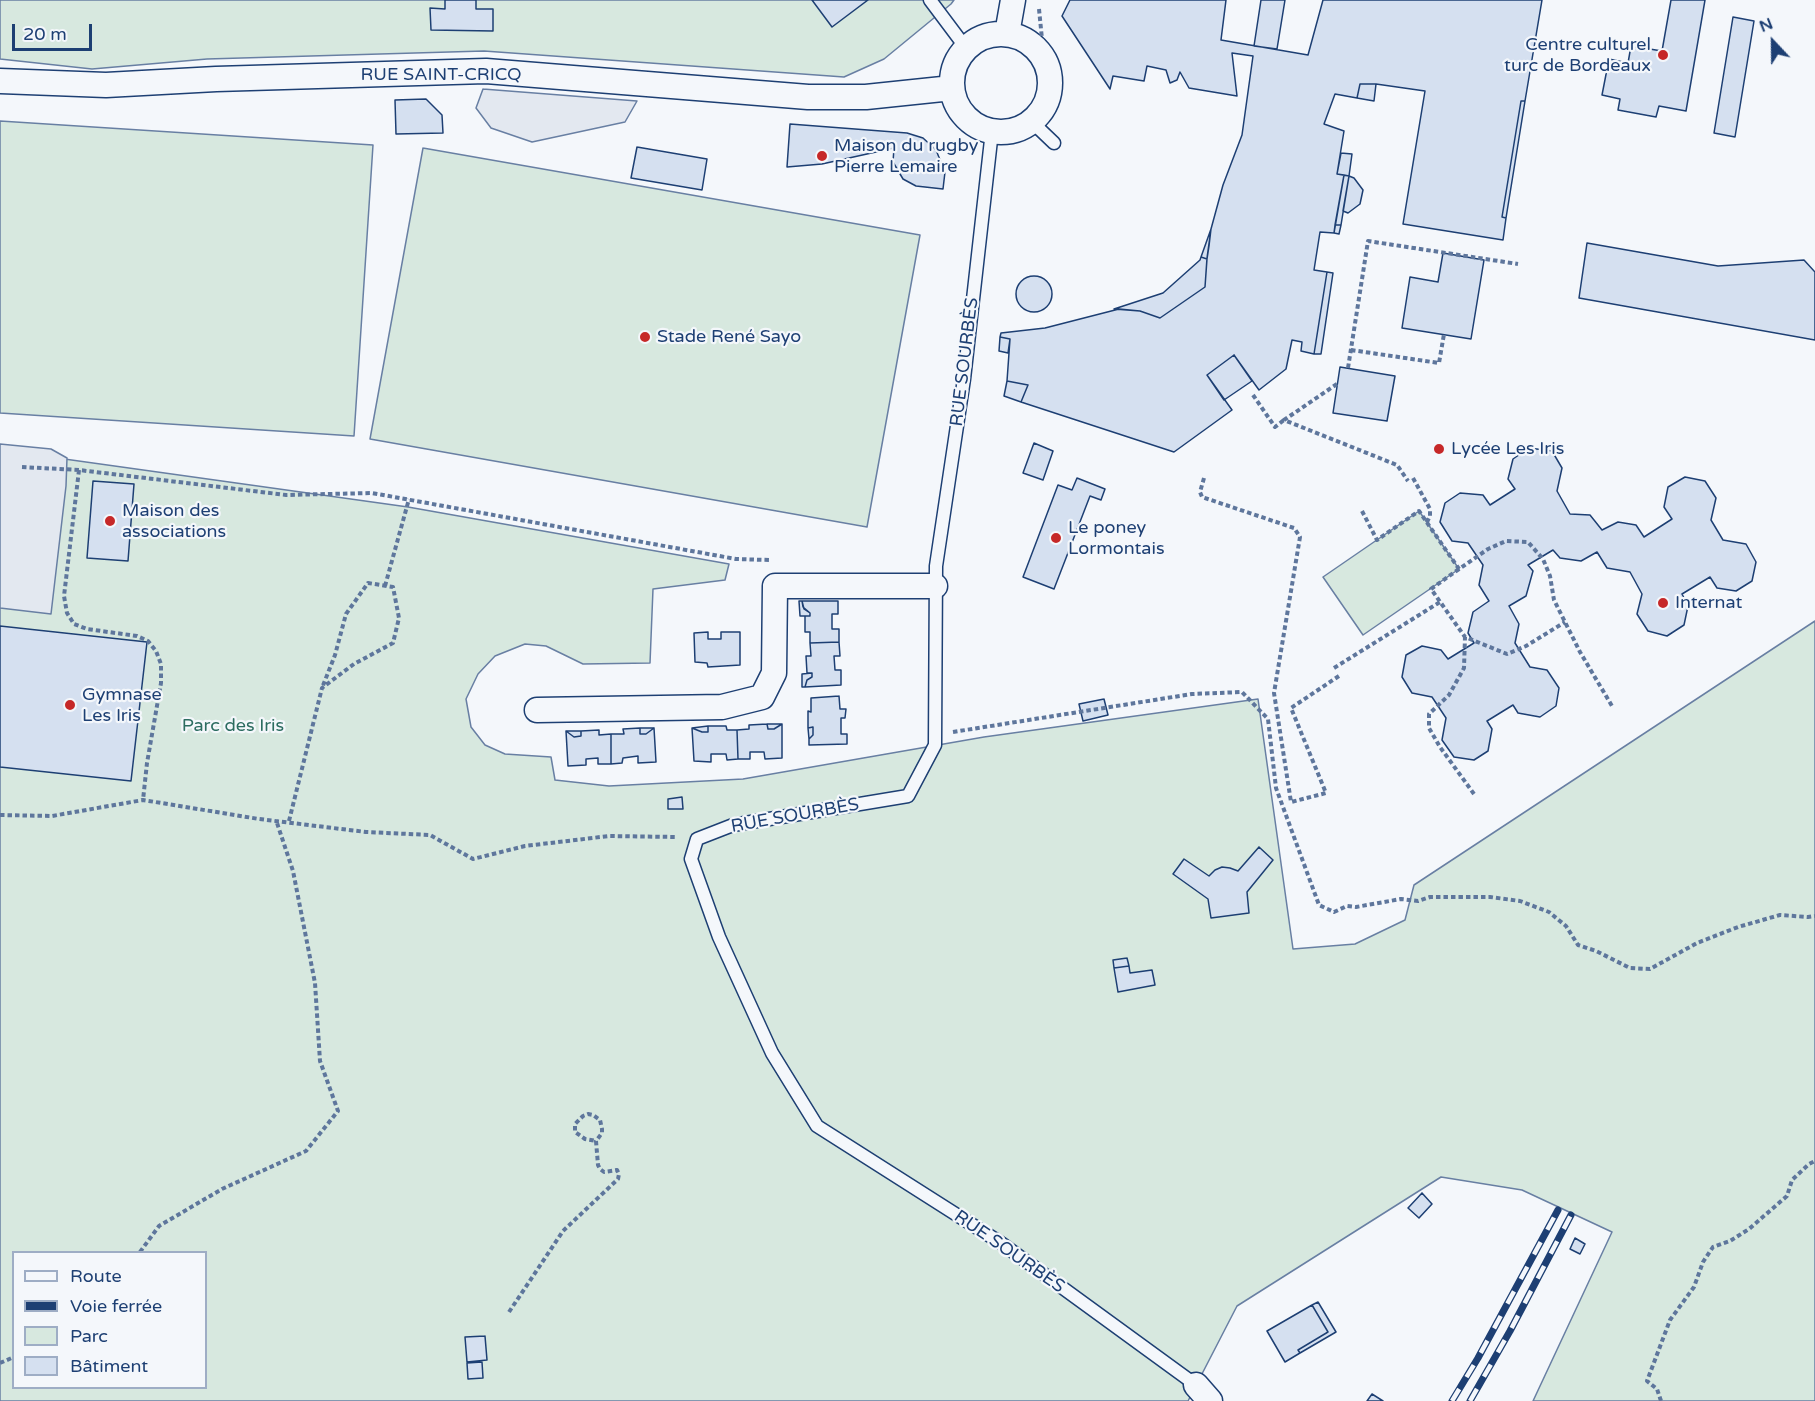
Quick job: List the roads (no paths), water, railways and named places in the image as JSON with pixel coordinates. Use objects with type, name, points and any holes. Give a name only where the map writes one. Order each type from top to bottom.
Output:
[{"type":"street","points":[[1007,34],[1013,0]]},
{"type":"street","points":[[1007,34],[1035,47],[1044,59],[1049,72],[1050,86],[1041,111],[1031,121],[1019,128],[992,131],[977,126],[965,116],[952,88],[953,74],[966,48],[978,39],[1007,34]]},
{"type":"street","name":"RUE SAINT-CRICQ","points":[[0,81],[106,85],[216,79],[486,71],[808,97],[866,97],[952,88]]},
{"type":"street","points":[[537,710],[722,707],[762,697],[774,673],[775,586],[935,586]]},
{"type":"lane","points":[[930,0],[966,48]]},
{"type":"lane","points":[[1031,121],[1054,143]]},
{"type":"lane","name":"RUE SOURBÈS","points":[[992,131],[964,379],[936,566],[935,745],[908,796],[733,825],[697,839],[691,859],[719,937],[772,1053],[817,1126],[1001,1243],[1203,1393]]},
{"type":"railway","points":[[1452,1401],[1478,1358],[1558,1210]]},
{"type":"railway","points":[[1470,1401],[1571,1215]]},
{"type":"place","name":"Centre culturel turc de Bordeaux","points":[[1663,55]]},
{"type":"place","name":"Maison du rugby Pierre Lemaire","points":[[822,156]]},
{"type":"place","name":"Stade René Sayo","points":[[645,337]]},
{"type":"place","name":"Lycée Les Iris","points":[[1439,449]]},
{"type":"place","name":"Maison des associations","points":[[110,521]]},
{"type":"place","name":"Le poney Lormontais","points":[[1056,538]]},
{"type":"place","name":"Internat","points":[[1663,603]]},
{"type":"place","name":"Gymnase Les Iris","points":[[70,705]]},
{"type":"park label","name":"Parc des Iris","points":[[233,726]]}]
